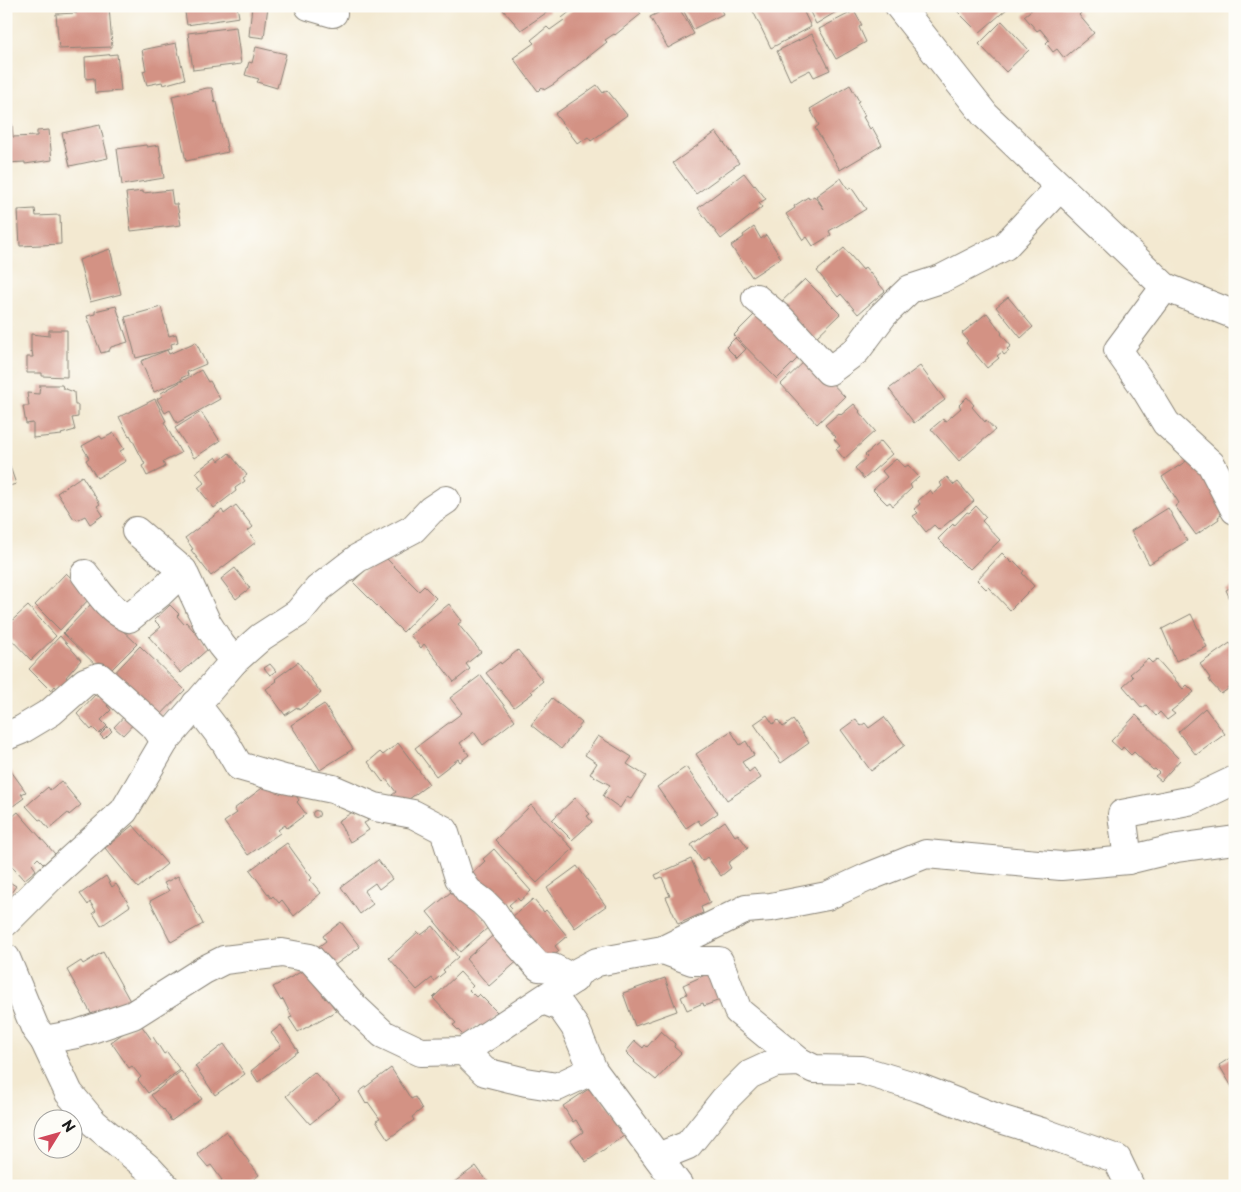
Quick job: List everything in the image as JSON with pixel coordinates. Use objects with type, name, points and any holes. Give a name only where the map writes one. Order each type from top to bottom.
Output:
[{"type":"street","points":[[899,6],[985,115],[1165,287],[1235,314]]},
{"type":"street","points":[[756,298],[782,320],[830,371],[856,351],[883,315],[910,289],[942,279],[1005,246],[1060,187]]},
{"type":"street","points":[[1165,287],[1118,350],[1166,423],[1211,464],[1235,510]]},
{"type":"street","points":[[6,922],[49,879],[124,811],[165,741],[234,661],[261,637],[298,613],[318,589],[358,558],[413,529],[431,510],[446,500]]},
{"type":"street","points":[[136,531],[182,571],[207,622],[221,646],[234,661]]},
{"type":"street","points":[[85,574],[105,601],[120,614],[130,618],[160,594],[182,571]]},
{"type":"street","points":[[6,736],[21,730],[51,712],[84,682],[99,677],[156,728],[165,741]]},
{"type":"street","points":[[196,704],[239,766],[284,779],[333,789],[375,807],[413,814],[444,830],[458,878],[468,891],[494,913],[504,928],[539,967],[553,968],[574,979]]},
{"type":"street","points":[[1128,860],[1122,814],[1194,800],[1235,780]]},
{"type":"street","points":[[44,1040],[77,1034],[133,1015],[204,970],[224,960],[282,952],[310,958],[351,1004],[384,1034],[421,1052],[464,1052],[574,979],[578,972],[597,962],[663,950],[746,909],[771,907],[827,896],[926,854],[1061,866],[1128,860],[1177,848],[1235,840]]},
{"type":"street","points":[[663,950],[692,960],[719,961],[738,1012],[800,1062],[814,1069],[861,1070],[920,1088],[997,1118],[1042,1132],[1117,1160],[1130,1186]]},
{"type":"street","points":[[6,958],[35,1028],[44,1040],[70,1093],[94,1123],[165,1186]]},
{"type":"street","points":[[543,1000],[560,1007],[575,1027],[593,1070],[679,1186]]},
{"type":"street","points":[[464,1052],[485,1072],[542,1084],[557,1086],[593,1070]]},
{"type":"street","points":[[658,1157],[688,1145],[724,1100],[748,1075],[775,1063],[800,1062]]},
{"type":"building","points":[[109,6],[112,47],[59,49],[56,14],[77,13],[76,8]]},
{"type":"building","points":[[184,6],[237,6],[239,17],[187,25]]},
{"type":"building","points":[[252,6],[268,6],[264,38],[249,36]]},
{"type":"building","points":[[507,6],[546,6],[549,11],[521,30],[503,10]]},
{"type":"building","points":[[577,6],[635,6],[641,14],[615,35],[605,40],[607,42],[554,84],[544,90],[542,87],[538,91],[513,58],[534,43],[531,40],[547,27],[550,30],[564,20],[562,18]]},
{"type":"building","points":[[667,6],[678,6],[694,34],[668,48],[650,17],[666,9]]},
{"type":"building","points":[[681,6],[719,6],[723,14],[693,29]]},
{"type":"building","points":[[754,6],[801,6],[811,27],[771,48],[753,11],[756,10]]},
{"type":"building","points":[[807,6],[846,6],[816,24]]},
{"type":"building","points":[[957,6],[1007,6],[1008,8],[979,33],[957,11],[959,9]]},
{"type":"building","points":[[1036,6],[1075,6],[1081,13],[1079,15],[1094,33],[1064,58],[1057,49],[1053,52],[1046,43],[1049,40],[1040,29],[1037,31],[1024,16]]},
{"type":"building","points":[[854,11],[862,25],[859,27],[866,42],[836,59],[819,29]]},
{"type":"building","points":[[1002,21],[1029,50],[1006,72],[979,44]]},
{"type":"building","points":[[236,27],[241,64],[193,70],[188,33]]},
{"type":"building","points":[[812,34],[830,70],[814,77],[810,70],[790,80],[777,51]]},
{"type":"building","points":[[176,43],[185,79],[163,85],[162,82],[147,85],[143,71],[146,70],[142,50]]},
{"type":"building","points":[[256,47],[286,54],[277,88],[257,82],[259,79],[245,75],[249,62],[252,63]]},
{"type":"building","points":[[117,54],[121,91],[95,93],[94,78],[86,79],[85,57]]},
{"type":"building","points":[[597,85],[603,93],[607,90],[627,115],[591,141],[588,137],[578,144],[555,114]]},
{"type":"building","points":[[850,85],[859,101],[857,102],[865,116],[863,117],[870,129],[872,127],[882,145],[840,170],[815,128],[819,125],[810,109]]},
{"type":"building","points":[[212,88],[215,103],[217,102],[228,152],[186,161],[172,96]]},
{"type":"building","points":[[12,124],[13,137],[37,136],[37,131],[49,130],[52,160],[25,164],[25,162],[6,163],[6,125]]},
{"type":"building","points":[[100,125],[108,158],[70,166],[62,133]]},
{"type":"building","points":[[716,132],[739,163],[696,194],[673,163]]},
{"type":"building","points":[[146,145],[147,147],[159,145],[164,178],[122,185],[117,149]]},
{"type":"building","points":[[744,173],[766,199],[759,203],[762,207],[721,239],[698,208]]},
{"type":"building","points":[[841,178],[848,189],[851,187],[866,209],[829,231],[831,235],[813,246],[807,237],[803,240],[786,214],[808,197],[809,199],[814,196],[824,209],[816,196]]},
{"type":"building","points":[[171,190],[173,204],[177,204],[181,225],[131,231],[126,193]]},
{"type":"building","points":[[35,209],[36,216],[60,215],[61,244],[20,246],[18,210]]},
{"type":"building","points":[[754,227],[761,239],[766,235],[781,258],[752,277],[731,246]]},
{"type":"building","points":[[844,248],[863,270],[865,267],[885,291],[858,314],[841,294],[838,297],[817,271]]},
{"type":"building","points":[[110,249],[121,294],[90,302],[79,260]]},
{"type":"building","points":[[805,279],[840,314],[813,340],[778,305]]},
{"type":"building","points":[[1008,297],[1033,327],[1021,338],[996,307]]},
{"type":"building","points":[[116,306],[128,342],[111,347],[109,351],[101,353],[87,316],[95,314],[95,311]]},
{"type":"building","points":[[161,307],[169,336],[176,334],[178,342],[171,344],[172,348],[167,350],[136,358],[125,317]]},
{"type":"building","points":[[762,307],[805,351],[777,379],[734,335]]},
{"type":"building","points":[[987,313],[1011,346],[1007,349],[1009,351],[1004,355],[1002,352],[997,356],[999,358],[987,368],[966,343],[968,341],[962,333]]},
{"type":"building","points":[[49,330],[67,330],[67,377],[27,373],[27,357],[33,357],[31,352],[31,334],[49,336]]},
{"type":"building","points":[[735,338],[746,349],[737,358],[726,347]]},
{"type":"building","points":[[196,342],[206,364],[187,372],[188,375],[181,378],[182,380],[154,392],[141,361],[167,350],[169,354]]},
{"type":"building","points":[[808,358],[845,397],[817,424],[781,384]]},
{"type":"building","points":[[920,366],[945,400],[914,423],[889,389]]},
{"type":"building","points":[[201,370],[220,399],[177,423],[170,410],[165,413],[157,399],[162,396],[161,393]]},
{"type":"building","points":[[40,385],[62,385],[63,388],[74,392],[75,405],[78,405],[78,417],[72,418],[75,430],[62,435],[33,438],[33,423],[26,424],[23,406],[29,406],[27,393],[39,394]]},
{"type":"building","points":[[967,397],[974,405],[972,407],[995,430],[959,461],[931,429],[943,419],[945,422],[961,408],[959,405]]},
{"type":"building","points":[[155,399],[166,421],[164,422],[181,453],[163,462],[165,467],[147,476],[142,466],[145,464],[119,417]]},
{"type":"building","points":[[854,404],[875,431],[844,459],[836,449],[840,446],[834,439],[836,437],[825,425],[839,413],[841,415]]},
{"type":"building","points":[[201,412],[220,441],[194,458],[175,428]]},
{"type":"building","points":[[114,433],[124,449],[120,451],[126,461],[97,478],[86,460],[89,458],[82,446],[100,436],[102,439]]},
{"type":"building","points":[[881,441],[892,454],[864,479],[855,468],[867,457],[865,455]]},
{"type":"building","points":[[229,453],[247,475],[243,478],[245,481],[235,488],[236,491],[214,508],[198,488],[204,483],[196,472],[216,457],[219,461]]},
{"type":"building","points":[[6,455],[16,484],[6,487]]},
{"type":"building","points":[[1194,456],[1231,509],[1196,535],[1175,506],[1179,503],[1162,477]]},
{"type":"building","points":[[896,459],[905,467],[908,465],[919,477],[910,485],[912,488],[893,506],[890,502],[887,504],[873,490],[887,477],[882,471]]},
{"type":"building","points":[[82,476],[100,504],[97,506],[103,515],[90,524],[85,516],[77,520],[76,518],[74,519],[57,493]]},
{"type":"building","points":[[947,477],[954,485],[958,482],[974,501],[939,530],[934,525],[926,532],[913,516],[918,513],[914,509],[920,504],[918,501],[930,490],[933,494],[942,486],[940,483]]},
{"type":"building","points":[[236,505],[253,527],[248,531],[256,542],[211,576],[191,550],[193,549],[185,538],[222,510],[224,514]]},
{"type":"building","points":[[976,506],[986,517],[982,521],[1000,540],[970,569],[938,539]]},
{"type":"building","points":[[1168,508],[1187,541],[1149,564],[1131,531]]},
{"type":"building","points":[[1002,553],[1024,571],[1022,573],[1034,586],[1010,610],[988,587],[986,589],[977,580]]},
{"type":"building","points":[[382,554],[419,591],[424,586],[436,598],[403,632],[353,582]]},
{"type":"building","points":[[235,568],[250,588],[236,599],[221,579]]},
{"type":"building","points":[[66,573],[91,597],[60,630],[35,605]]},
{"type":"building","points":[[1235,585],[1235,610],[1226,590]]},
{"type":"building","points":[[93,602],[137,644],[106,675],[63,633]]},
{"type":"building","points":[[449,604],[462,621],[458,624],[481,652],[466,664],[470,669],[454,682],[424,644],[421,648],[410,635]]},
{"type":"building","points":[[170,605],[179,614],[177,616],[184,624],[186,622],[209,648],[181,673],[149,637],[161,627],[154,620]]},
{"type":"building","points":[[28,606],[56,636],[31,660],[6,634],[6,626]]},
{"type":"building","points":[[1191,614],[1207,647],[1176,661],[1162,629]]},
{"type":"building","points":[[60,636],[81,660],[66,677],[73,686],[63,695],[55,686],[51,691],[29,669]]},
{"type":"building","points":[[1230,643],[1235,651],[1235,684],[1221,694],[1211,683],[1210,678],[1200,664]]},
{"type":"building","points":[[140,646],[185,690],[154,722],[109,679]]},
{"type":"building","points":[[518,650],[543,681],[531,691],[533,693],[514,707],[486,673]]},
{"type":"building","points":[[1148,659],[1152,663],[1157,659],[1183,689],[1187,685],[1194,692],[1171,711],[1175,714],[1167,720],[1160,712],[1156,716],[1146,705],[1142,708],[1123,686],[1133,677],[1130,674]]},
{"type":"building","points":[[298,662],[321,693],[299,710],[297,707],[285,715],[266,689],[277,681],[275,679]]},
{"type":"building","points":[[270,664],[276,671],[270,675],[264,668]]},
{"type":"building","points":[[481,675],[515,720],[483,745],[474,732],[460,743],[469,755],[460,762],[458,759],[436,776],[415,748],[462,713],[450,698]]},
{"type":"building","points":[[107,687],[117,696],[107,706],[111,710],[101,720],[107,726],[99,734],[93,728],[91,730],[77,714],[95,695],[98,697]]},
{"type":"building","points":[[552,698],[582,723],[561,749],[531,725]]},
{"type":"building","points":[[324,704],[353,749],[320,770],[291,725]]},
{"type":"building","points":[[1205,708],[1225,734],[1196,755],[1178,732]]},
{"type":"building","points":[[129,711],[138,719],[123,735],[114,727]]},
{"type":"building","points":[[767,715],[773,724],[778,720],[783,727],[793,720],[809,743],[781,763],[754,724]]},
{"type":"building","points":[[1136,715],[1180,760],[1161,781],[1155,776],[1159,773],[1155,769],[1153,770],[1134,752],[1131,755],[1123,747],[1121,750],[1111,741]]},
{"type":"building","points":[[884,717],[905,745],[871,771],[841,730],[856,719],[861,726],[865,723],[869,728]]},
{"type":"building","points":[[108,727],[112,731],[104,739],[100,735]]},
{"type":"building","points":[[731,731],[740,745],[746,741],[754,755],[742,762],[749,772],[754,768],[761,778],[727,800],[696,754]]},
{"type":"building","points":[[598,736],[632,757],[627,764],[646,776],[631,799],[627,797],[620,808],[603,796],[610,785],[590,774],[597,763],[585,755]]},
{"type":"building","points":[[398,743],[429,784],[400,806],[392,795],[396,792],[386,779],[383,782],[368,762],[380,752],[383,755]]},
{"type":"building","points":[[6,764],[26,792],[21,794],[24,798],[13,806],[6,797]]},
{"type":"building","points":[[686,767],[718,813],[701,825],[698,820],[686,828],[657,787]]},
{"type":"building","points":[[273,780],[286,781],[306,814],[287,828],[285,825],[278,830],[280,833],[248,855],[224,822],[237,813],[234,809]]},
{"type":"building","points":[[61,781],[81,805],[49,829],[26,806],[48,787],[50,790]]},
{"type":"building","points":[[575,798],[590,814],[587,816],[592,822],[572,840],[552,820]]},
{"type":"building","points":[[531,805],[573,849],[537,883],[495,840]]},
{"type":"building","points":[[316,810],[320,814],[316,818],[312,814]]},
{"type":"building","points":[[356,810],[360,816],[364,814],[368,821],[364,823],[369,830],[350,842],[338,821]]},
{"type":"building","points":[[18,812],[55,854],[44,864],[38,858],[32,864],[36,870],[24,880],[6,860],[6,822]]},
{"type":"building","points":[[725,821],[735,836],[738,834],[748,848],[728,863],[731,868],[721,876],[707,857],[702,861],[691,845]]},
{"type":"building","points":[[133,825],[167,864],[138,888],[105,848]]},
{"type":"building","points":[[287,843],[312,878],[310,880],[321,893],[294,916],[282,900],[279,903],[273,896],[271,898],[250,870]]},
{"type":"building","points":[[494,849],[531,891],[520,901],[517,898],[509,905],[512,908],[501,918],[469,876],[485,861],[483,859]]},
{"type":"building","points":[[691,859],[710,903],[701,907],[703,913],[678,924],[666,897],[670,896],[662,877],[657,879],[655,875]]},
{"type":"building","points":[[378,860],[392,879],[379,889],[375,883],[364,891],[373,904],[360,914],[341,887]]},
{"type":"building","points":[[577,866],[606,906],[575,928],[547,888]]},
{"type":"building","points":[[106,876],[112,887],[116,884],[130,906],[101,926],[93,913],[96,911],[90,902],[88,905],[80,894]]},
{"type":"building","points":[[178,876],[203,924],[171,942],[150,901],[169,891],[164,883]]},
{"type":"building","points":[[6,880],[16,886],[6,900]]},
{"type":"building","points":[[457,887],[490,926],[460,952],[427,912]]},
{"type":"building","points":[[533,899],[544,912],[546,910],[567,936],[555,946],[559,951],[542,966],[505,923]]},
{"type":"building","points":[[341,922],[360,947],[328,970],[314,950],[326,941],[323,936]]},
{"type":"building","points":[[433,926],[458,957],[434,981],[432,978],[417,990],[389,958],[418,932],[421,935]]},
{"type":"building","points":[[497,932],[520,959],[489,986],[466,959]]},
{"type":"building","points":[[103,952],[130,1001],[106,1014],[104,1010],[93,1017],[67,970],[81,961],[83,964]]},
{"type":"building","points":[[310,967],[325,999],[327,997],[336,1011],[298,1032],[289,1018],[292,1017],[283,999],[281,1001],[273,987]]},
{"type":"building","points":[[716,970],[728,997],[704,1006],[703,1003],[687,1010],[681,997],[687,994],[683,985]]},
{"type":"building","points":[[460,972],[473,986],[469,990],[476,997],[479,994],[499,1014],[483,1029],[478,1024],[465,1037],[453,1025],[456,1023],[433,998]]},
{"type":"building","points":[[665,978],[677,1011],[635,1026],[623,993]]},
{"type":"building","points":[[139,1022],[151,1039],[153,1037],[164,1054],[167,1052],[180,1070],[148,1093],[138,1080],[141,1077],[132,1066],[129,1068],[111,1042]]},
{"type":"building","points":[[281,1025],[298,1051],[258,1082],[251,1071],[281,1046],[271,1033]]},
{"type":"building","points":[[661,1031],[675,1044],[674,1047],[681,1053],[656,1080],[634,1062],[626,1052],[635,1041],[643,1048],[645,1045],[647,1047]]},
{"type":"building","points":[[224,1044],[245,1074],[215,1095],[195,1066]]},
{"type":"building","points":[[1235,1055],[1235,1092],[1219,1065]]},
{"type":"building","points":[[391,1068],[411,1099],[415,1097],[422,1109],[412,1117],[414,1120],[388,1139],[376,1121],[380,1119],[368,1102],[366,1104],[359,1092]]},
{"type":"building","points":[[181,1071],[202,1099],[171,1121],[164,1109],[151,1095]]},
{"type":"building","points":[[314,1072],[340,1099],[310,1124],[286,1096]]},
{"type":"building","points":[[593,1086],[628,1133],[586,1162],[571,1140],[583,1132],[576,1120],[573,1122],[563,1106]]},
{"type":"building","points":[[226,1131],[259,1175],[245,1186],[222,1186],[219,1183],[222,1180],[211,1165],[208,1167],[197,1154]]},
{"type":"building","points":[[476,1166],[491,1186],[449,1186]]}]
